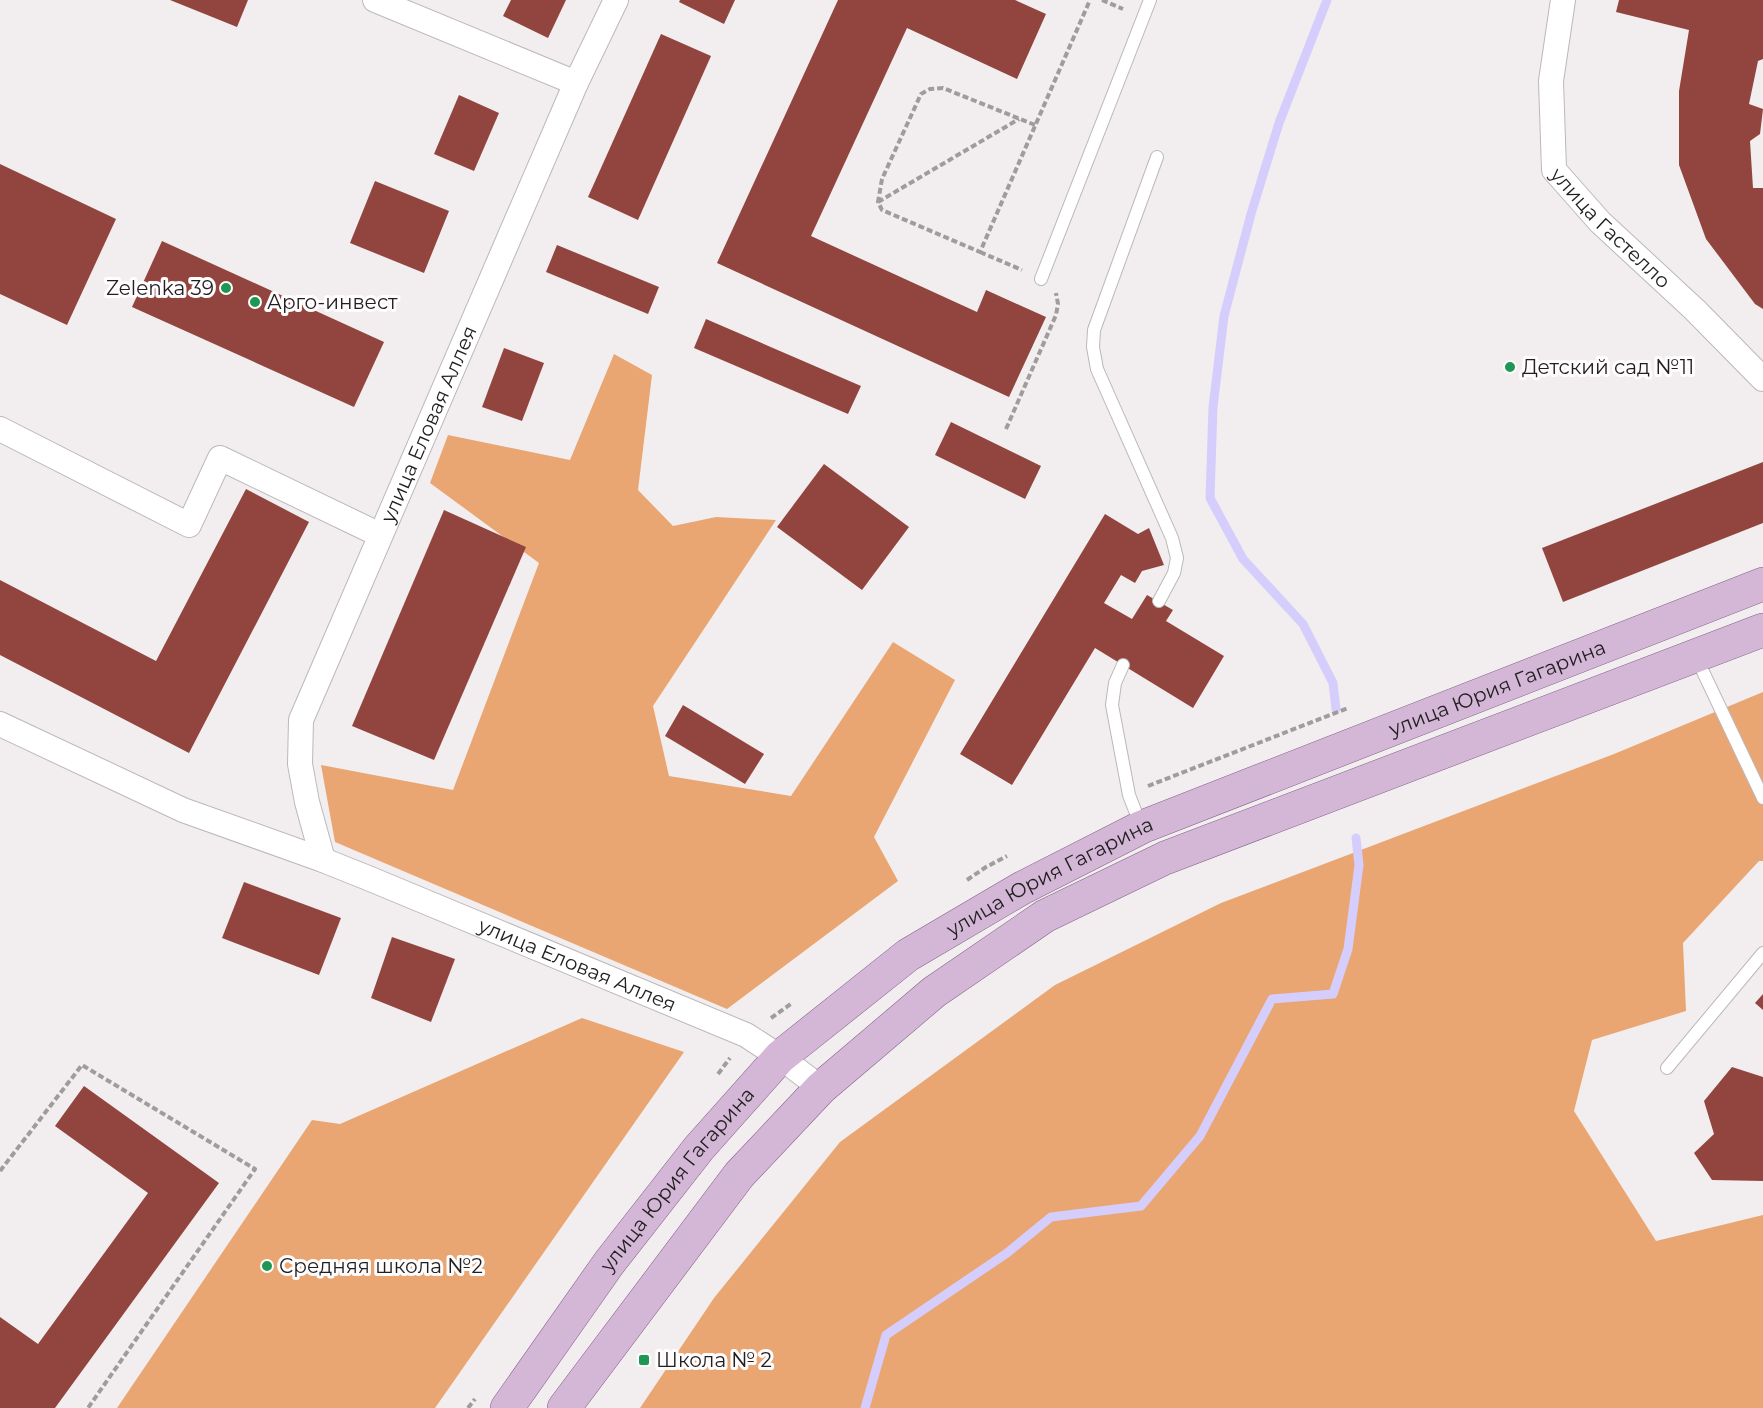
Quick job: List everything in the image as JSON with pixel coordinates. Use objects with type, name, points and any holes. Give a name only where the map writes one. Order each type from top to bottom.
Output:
[{"type":"main road","name":"улица Юрия Гагарина","points":[[507,1408],[609,1263],[699,1148],[780,1057],[908,955],[1022,888],[1142,827],[1763,584]]},
{"type":"main road","name":"улица Юрия Гагарина","points":[[564,1408],[739,1175],[821,1088],[934,992],[1045,916],[1165,858],[1763,630]]},
{"type":"street","points":[[375,0],[576,83]]},
{"type":"street","name":"улица Еловая Аллея","points":[[323,860],[307,802],[300,764],[302,720],[576,83],[616,0]]},
{"type":"street","name":"улица Гастелло","points":[[1563,0],[1551,81],[1554,170],[1600,222],[1695,310],[1763,379]]},
{"type":"street","points":[[0,429],[189,525],[220,458],[380,535]]},
{"type":"street","name":"улица Еловая Аллея","points":[[0,724],[183,810],[323,860],[746,1035],[821,1088]]},
{"type":"lane","points":[[1041,279],[1150,0]]},
{"type":"lane","points":[[1157,157],[1094,330],[1093,347],[1097,369],[1172,538],[1177,558],[1174,573],[1158,601]]},
{"type":"lane","points":[[1695,655],[1763,798]]},
{"type":"lane","points":[[1123,665],[1116,683],[1112,705],[1129,795],[1142,827]]},
{"type":"lane","points":[[1667,1068],[1763,953]]},
{"type":"path","points":[[980,252],[1090,0]]},
{"type":"path","points":[[1006,429],[1056,315],[1058,304],[1056,290],[1051,284],[1041,279],[882,210],[878,202],[882,179],[921,94],[930,89],[943,88],[1035,125]]},
{"type":"path","points":[[878,202],[1019,119]]},
{"type":"path","points":[[0,1171],[82,1065],[255,1169],[88,1408]]},
{"type":"shaded area","points":[[614,354],[652,375],[638,490],[673,526],[716,517],[776,520],[653,706],[669,776],[791,796],[893,642],[955,680],[874,837],[898,881],[727,1009],[335,842],[321,765],[453,790],[539,563],[430,483],[448,435],[570,460]]},
{"type":"shaded area","points":[[1763,692],[1763,861],[1759,861],[1683,943],[1686,1011],[1592,1040],[1574,1111],[1656,1241],[1763,1215],[1763,1408],[640,1408],[714,1298],[840,1142],[1055,985],[1221,903],[1614,754]]},
{"type":"shaded area","name":"Средняя школа №2","points":[[582,1018],[684,1052],[435,1408],[117,1408],[312,1120],[340,1124]]},
{"type":"building","points":[[170,0],[248,0],[237,27]]},
{"type":"building","points":[[511,0],[566,0],[548,38],[503,16]]},
{"type":"building","points":[[680,0],[735,0],[724,24],[679,2]]},
{"type":"building","points":[[838,0],[1015,0],[1046,14],[1017,79],[907,28],[811,236],[977,312],[986,290],[1046,317],[1009,397],[717,263]]},
{"type":"building","points":[[1619,0],[1763,0],[1763,59],[1758,61],[1749,104],[1763,109],[1760,134],[1750,141],[1753,188],[1763,188],[1763,309],[1755,304],[1706,239],[1679,165],[1679,91],[1689,30],[1616,12]]},
{"type":"building","points":[[661,34],[711,56],[638,220],[588,197]]},
{"type":"building","points":[[459,95],[499,113],[474,171],[434,154]]},
{"type":"building","points":[[0,164],[116,219],[67,325],[0,294]]},
{"type":"building","points":[[375,181],[449,211],[424,273],[350,243]]},
{"type":"building","points":[[162,241],[384,342],[354,407],[132,307]]},
{"type":"building","points":[[557,245],[659,287],[648,314],[546,272]]},
{"type":"building","points":[[706,319],[861,386],[848,414],[694,348]]},
{"type":"building","points":[[504,348],[544,363],[522,421],[482,407]]},
{"type":"building","points":[[951,422],[1041,466],[1025,499],[935,455]]},
{"type":"building","points":[[1763,462],[1763,523],[1563,602],[1542,548]]},
{"type":"building","points":[[824,464],[909,527],[862,590],[777,527]]},
{"type":"building","points":[[246,489],[309,522],[189,753],[0,655],[0,580],[156,661]]},
{"type":"building","points":[[444,510],[526,547],[434,760],[352,726]]},
{"type":"building","points":[[1105,514],[1138,534],[1149,528],[1164,565],[1142,571],[1135,583],[1121,575],[1104,603],[1132,619],[1147,595],[1173,610],[1166,621],[1224,656],[1193,708],[1095,648],[1012,785],[960,754]]},
{"type":"building","points":[[683,705],[764,754],[745,784],[665,736]]},
{"type":"building","points":[[244,882],[341,918],[319,975],[222,938]]},
{"type":"building","points":[[392,937],[455,959],[431,1022],[371,998]]},
{"type":"building","points":[[1763,994],[1763,1010],[1755,1003]]},
{"type":"building","points":[[1732,1067],[1763,1077],[1763,1181],[1712,1180],[1694,1153],[1714,1134],[1704,1101]]},
{"type":"building","points":[[84,1086],[219,1183],[55,1408],[0,1408],[0,1317],[38,1344],[148,1193],[55,1126]]},
{"type":"waterway","points":[[1327,0],[1279,123],[1251,214],[1224,316],[1213,407],[1210,498],[1243,559],[1303,624],[1333,683],[1336,709]]},
{"type":"waterway","points":[[865,1408],[886,1335],[1007,1253],[1051,1217],[1141,1206],[1200,1136],[1272,999],[1333,994],[1348,949],[1359,865],[1356,838]]},
{"type":"place","name":"Zelenka 39","points":[[226,288]]},
{"type":"place","name":"Арго-инвест","points":[[255,302]]},
{"type":"place","name":"Детский сад №11","points":[[1510,367]]},
{"type":"place","name":"Средняя школа №2","points":[[267,1266]]},
{"type":"place","name":"Школа № 2","points":[[644,1360]]}]
